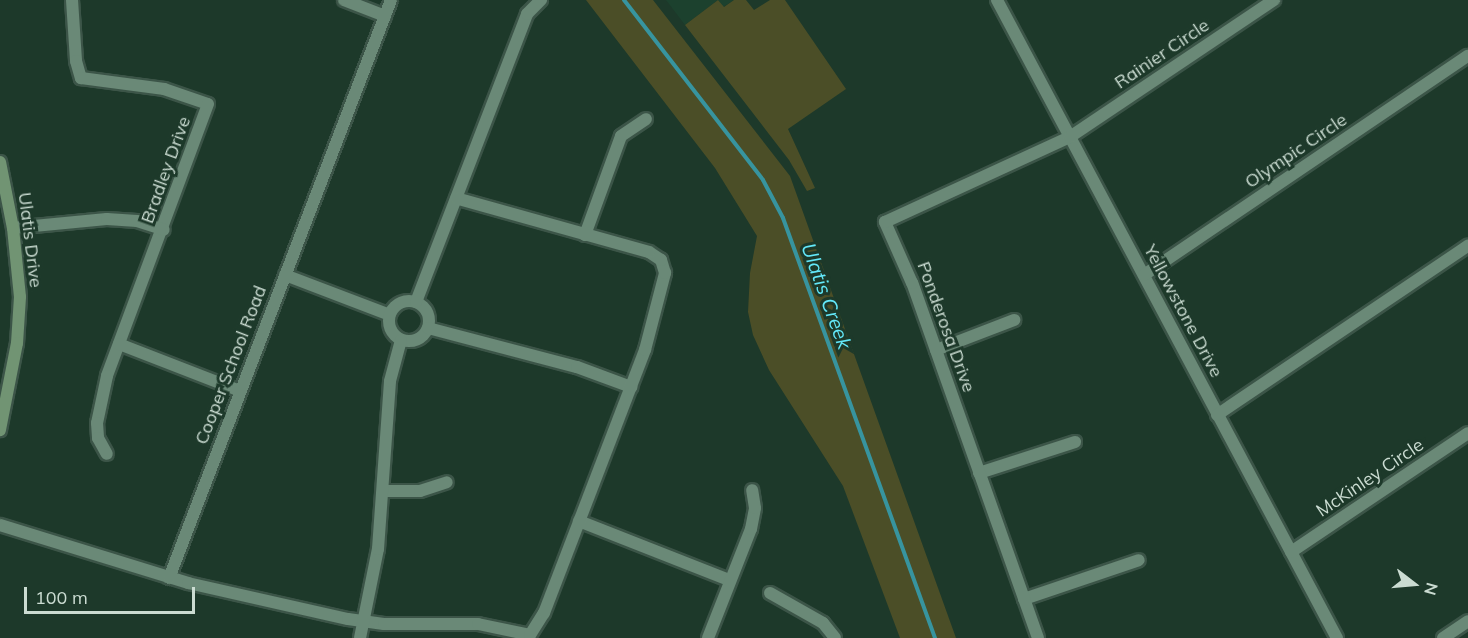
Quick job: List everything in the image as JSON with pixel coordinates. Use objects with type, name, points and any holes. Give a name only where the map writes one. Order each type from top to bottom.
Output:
[{"type":"street","name":"Bradley Drive","points":[[72,0],[76,61],[81,78],[164,89],[208,104],[164,230],[119,344],[97,423],[98,438],[107,454]]},
{"type":"street","points":[[344,0],[385,16]]},
{"type":"street","name":"Cooper School Road","points":[[169,578],[391,0]]},
{"type":"street","points":[[416,302],[527,14],[541,0]]},
{"type":"street","name":"Yellowstone Drive","points":[[997,0],[1337,638]]},
{"type":"street","name":"Rainier Circle","points":[[1070,137],[1274,0]]},
{"type":"street","name":"Olympic Circle","points":[[1144,275],[1468,56]]},
{"type":"street","points":[[585,235],[621,136],[646,119]]},
{"type":"street","name":"Ponderosa Drive","points":[[1038,638],[936,350],[885,222],[1070,137]]},
{"type":"street","name":"Ulatis Drive","points":[[0,162],[13,228],[20,297],[17,343],[0,430]]},
{"type":"street","points":[[0,525],[169,578],[363,621],[478,624],[530,635],[539,624],[631,387],[665,280],[664,266],[649,252],[456,198]]},
{"type":"street","points":[[13,228],[107,219],[137,221],[164,230]]},
{"type":"street","points":[[1217,415],[1468,246]]},
{"type":"street","points":[[285,274],[390,315]]},
{"type":"street","points":[[403,302],[416,302],[426,310],[429,328],[416,341],[401,340],[390,328],[390,315],[403,302]]},
{"type":"street","points":[[936,350],[1014,321]]},
{"type":"street","points":[[429,328],[577,367],[631,387]]},
{"type":"street","points":[[360,638],[378,549],[384,491],[390,381],[401,340]]},
{"type":"street","points":[[119,344],[240,391]]},
{"type":"street","name":"McKinley Circle","points":[[1292,552],[1468,433]]},
{"type":"street","points":[[979,473],[1075,442]]},
{"type":"street","points":[[384,491],[420,491],[447,482]]},
{"type":"street","points":[[708,638],[729,580],[751,530],[755,508],[752,490]]},
{"type":"street","points":[[579,521],[729,580]]},
{"type":"street","points":[[1024,599],[1139,560]]},
{"type":"street","points":[[770,593],[824,623],[835,638]]},
{"type":"street","points":[[1443,638],[1468,621]]},
{"type":"shaded area","points":[[586,0],[653,0],[790,176],[956,638],[900,638],[843,486],[769,370],[753,335],[748,312],[750,273],[757,236],[715,168]]},
{"type":"shaded area","points":[[666,0],[718,0],[685,25]]},
{"type":"shaded area","points":[[718,0],[734,0],[723,7]]},
{"type":"shaded area","points":[[718,0],[724,7],[734,0],[746,0],[754,10],[770,0],[785,0],[846,89],[788,129],[815,188],[807,191],[789,160],[685,25]]},
{"type":"waterway","name":"Ulatis Creek","points":[[624,0],[763,180],[783,218],[935,638]]}]
